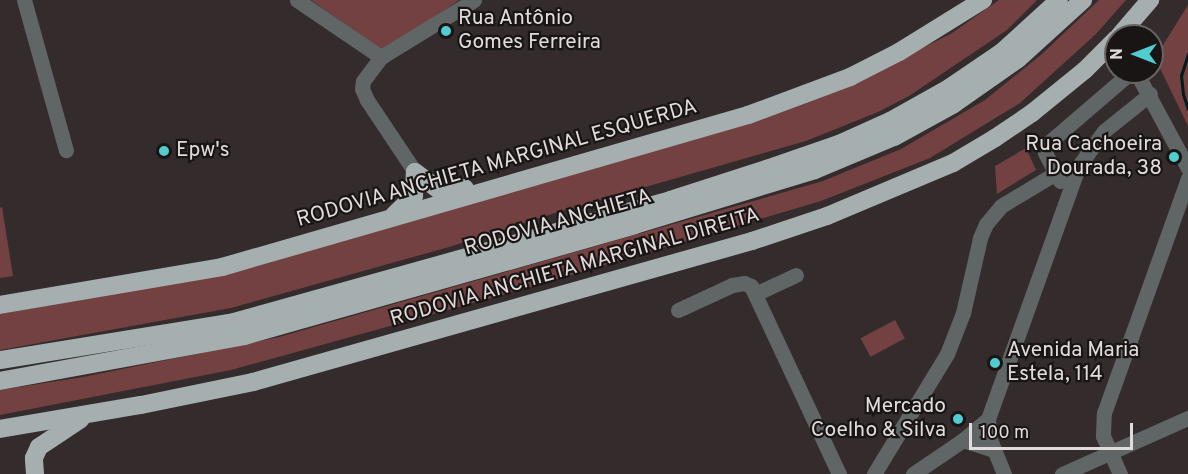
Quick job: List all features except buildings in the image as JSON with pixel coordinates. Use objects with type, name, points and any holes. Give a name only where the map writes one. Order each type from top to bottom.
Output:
[{"type":"highway","name":"RODOVIA ANCHIETA MARGINAL ESQUERDA","points":[[0,305],[222,267],[748,115],[810,94],[899,52],[983,0]]},
{"type":"highway","name":"RODOVIA ANCHIETA","points":[[0,360],[234,322],[670,200],[776,166],[839,144],[890,121],[949,88],[1002,52],[1059,0]]},
{"type":"highway","name":"RODOVIA ANCHIETA","points":[[0,381],[244,336],[635,225],[815,170],[894,137],[954,104],[1018,59],[1083,0]]},
{"type":"highway","name":"RODOVIA ANCHIETA MARGINAL DIREITA","points":[[1129,24],[1150,0]]},
{"type":"highway","name":"RODOVIA ANCHIETA MARGINAL DIREITA","points":[[0,429],[253,382],[752,241],[827,216],[952,163],[995,138],[1032,113],[1085,70],[1104,51]]},
{"type":"highway","points":[[415,172],[432,187],[446,191],[518,181]]},
{"type":"highway","points":[[388,219],[414,196],[415,172]]},
{"type":"highway","points":[[35,474],[34,458],[39,447],[88,414]]},
{"type":"street","points":[[24,0],[66,150]]},
{"type":"street","points":[[297,0],[381,57]]},
{"type":"street","points":[[415,172],[367,100],[363,81],[381,57],[474,0]]},
{"type":"street","points":[[1068,196],[1045,153],[1046,145],[1120,84]]},
{"type":"street","points":[[1143,84],[1188,168]]},
{"type":"street","points":[[913,474],[963,440],[987,419],[1078,167],[1090,148],[1125,112],[1150,94]]},
{"type":"street","points":[[874,474],[947,354],[963,313],[980,238],[986,224],[1001,206],[1056,173]]},
{"type":"street","points":[[1119,474],[1103,436],[1104,413],[1188,178]]},
{"type":"street","points":[[755,294],[796,275]]},
{"type":"street","points":[[678,310],[732,285],[744,283],[751,286],[839,474]]},
{"type":"street","points":[[1062,474],[1188,418]]},
{"type":"street","points":[[987,419],[994,450],[1004,474]]},
{"type":"street","points":[[963,440],[994,450]]},
{"type":"shaded area","points":[[311,0],[459,0],[385,52]]},
{"type":"shaded area","points":[[999,0],[1037,0],[1007,30],[909,96],[878,112],[806,141],[558,212],[449,247],[231,308],[0,350],[0,314],[134,290],[840,90],[952,33]]},
{"type":"shaded area","points":[[1099,0],[1126,0],[1096,34],[1020,103],[930,158],[821,201],[520,290],[231,370],[0,415],[0,390],[83,377],[279,337],[823,181],[901,149],[985,100],[1042,54]]},
{"type":"shaded area","points":[[1188,5],[1188,126],[1164,77],[1164,44]]},
{"type":"shaded area","points":[[1026,148],[1036,170],[997,194],[995,166]]},
{"type":"shaded area","points":[[2,207],[13,276],[0,278],[0,208]]},
{"type":"shaded area","points":[[895,320],[905,339],[870,357],[861,338]]},
{"type":"waterway","points":[[1188,54],[1181,75],[1183,94],[1188,109]]},
{"type":"place","name":"Rua Antônio Gomes Ferreira","points":[[446,31]]},
{"type":"place","name":"Epw's","points":[[164,151]]},
{"type":"place","name":"Rua Cachoeira Dourada, 38","points":[[1174,157]]},
{"type":"place","name":"Avenida Maria Estela, 114","points":[[995,363]]},
{"type":"place","name":"Mercado Coelho & Silva","points":[[958,419]]}]
